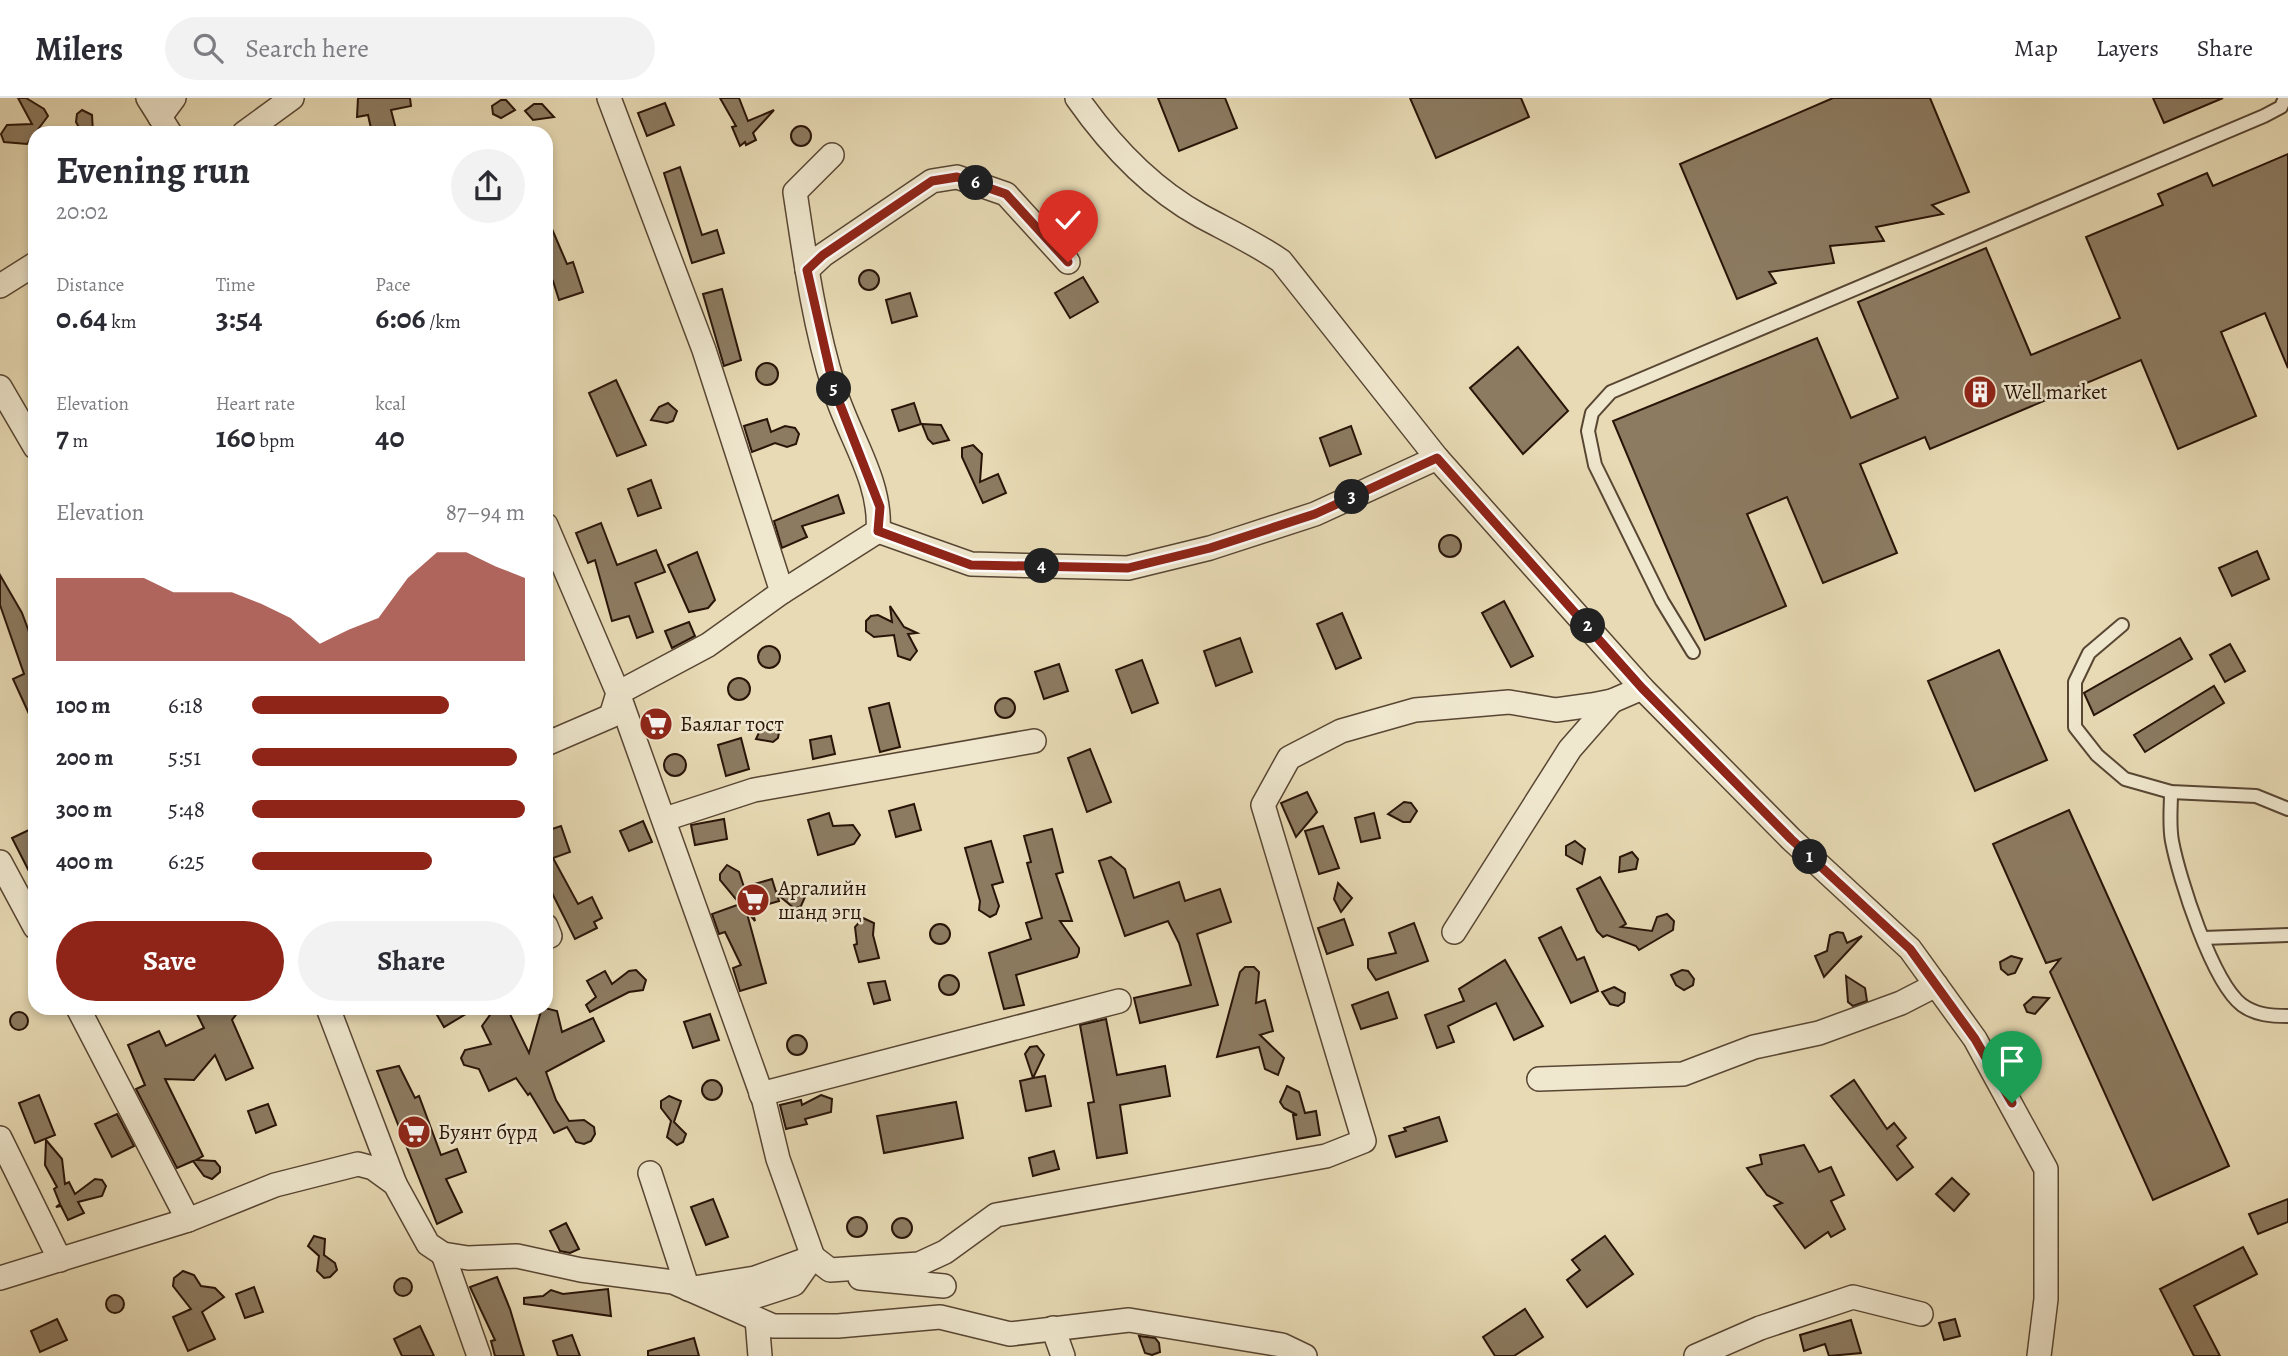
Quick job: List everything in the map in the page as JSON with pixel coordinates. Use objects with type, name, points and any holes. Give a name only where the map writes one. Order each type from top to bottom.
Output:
[{"type":"street","points":[[159,116],[174,98]]},
{"type":"street","points":[[254,126],[292,98]]},
{"type":"street","points":[[609,98],[704,350],[782,592]]},
{"type":"street","points":[[1077,98],[1106,140],[1156,184],[1200,215],[1249,238],[1281,261],[1437,458],[1642,688],[1791,839],[1910,949],[1975,1039],[2046,1169],[2046,1299],[2039,1356]]},
{"type":"street","points":[[832,155],[795,192],[807,270],[834,389],[880,507],[878,531]]},
{"type":"street","points":[[807,270],[823,255],[932,181],[957,177],[1006,194],[1068,262]]},
{"type":"street","points":[[0,286],[28,268]]},
{"type":"street","points":[[0,387],[28,435]]},
{"type":"street","points":[[878,531],[971,565],[1128,568],[1210,548],[1315,514],[1437,458]]},
{"type":"street","points":[[553,741],[611,716],[618,693],[708,645],[782,592],[878,531]]},
{"type":"street","points":[[553,541],[618,693],[635,750],[665,819],[761,1094],[778,1158],[822,1264],[865,1280],[944,1286]]},
{"type":"street","points":[[688,1289],[754,1297],[794,1283],[822,1264],[919,1264],[945,1252],[996,1215],[1326,1156],[1364,1141],[1263,805],[1289,758],[1341,731],[1415,710],[1509,702],[1556,710],[1612,701],[1642,688]]},
{"type":"street","points":[[1454,932],[1570,749],[1612,701]]},
{"type":"street","points":[[665,819],[754,790],[1034,741]]},
{"type":"street","points":[[0,862],[28,914]]},
{"type":"street","points":[[1539,1079],[1683,1074],[1754,1047],[1819,1033],[1901,1003],[1936,985]]},
{"type":"street","points":[[761,1094],[1119,1001]]},
{"type":"street","points":[[82,1015],[188,1220]]},
{"type":"street","points":[[331,1015],[396,1184],[428,1244],[443,1254],[468,1258],[517,1256],[581,1270],[673,1282],[773,1326],[838,1326],[940,1317],[1010,1334],[1129,1320],[1282,1345],[1305,1356]]},
{"type":"street","points":[[0,1138],[60,1260]]},
{"type":"street","points":[[0,1278],[188,1220],[275,1185],[358,1164],[373,1168],[396,1184]]},
{"type":"street","points":[[650,1173],[688,1289]]},
{"type":"street","points":[[443,1254],[479,1356]]},
{"type":"street","points":[[1696,1356],[1760,1328],[1853,1297],[1921,1314]]},
{"type":"street","points":[[757,1319],[760,1356]]},
{"type":"street","points":[[1053,1328],[1063,1356]]},
{"type":"lane","points":[[1693,652],[1662,601],[1595,465],[1588,431],[1592,413],[1611,392],[2264,117],[2281,107],[2285,98]]},
{"type":"lane","points":[[2122,625],[2089,653],[2074,682],[2075,727],[2097,755],[2125,779],[2171,792],[2256,796],[2288,809]]},
{"type":"lane","points":[[2171,792],[2172,839],[2193,918],[2203,938],[2239,1003],[2255,1013],[2288,1016]]},
{"type":"lane","points":[[2203,938],[2288,935]]},
{"type":"building","points":[[18,98],[26,98],[44,109],[48,116],[40,126],[28,126],[27,144],[4,142],[1,134],[7,125],[32,124]]},
{"type":"building","points":[[358,98],[410,98],[411,106],[391,110],[395,126],[370,126],[368,115],[357,117]]},
{"type":"building","points":[[720,98],[739,98],[748,121],[774,110],[753,133],[756,140],[740,146],[732,127],[736,126]]},
{"type":"building","points":[[1158,98],[1225,98],[1237,128],[1179,151]]},
{"type":"building","points":[[1410,98],[1521,98],[1529,117],[1436,158]]},
{"type":"building","points":[[1833,98],[1930,98],[1969,192],[1932,205],[1943,214],[1876,227],[1884,241],[1830,246],[1834,263],[1769,272],[1776,283],[1737,299],[1680,164]]},
{"type":"building","points":[[2153,98],[2223,98],[2164,123]]},
{"type":"building","points":[[506,100],[515,110],[501,118],[493,114],[492,106]]},
{"type":"building","points":[[665,103],[674,125],[647,136],[638,113]]},
{"type":"building","points":[[534,104],[542,104],[554,117],[533,120],[525,111]]},
{"type":"building","points":[[82,110],[92,115],[93,126],[78,126],[77,114]]},
{"type":"building","points":[[801,126],[808,129],[811,136],[808,143],[801,146],[794,143],[791,136],[794,129]]},
{"type":"building","name":"Well market","points":[[2288,154],[2288,368],[2265,313],[2221,332],[2256,416],[2178,449],[2141,360],[1930,449],[1925,437],[1860,464],[1897,553],[1823,583],[1787,497],[1747,514],[1786,606],[1705,640],[1613,421],[1817,338],[1851,418],[1898,398],[1858,302],[1986,248],[2031,355],[2120,318],[2086,237],[2163,205],[2158,194],[2207,173],[2213,186]]},
{"type":"building","points":[[680,167],[702,235],[717,230],[724,253],[692,263],[664,173]]},
{"type":"building","points":[[553,231],[567,264],[573,262],[583,292],[559,300],[553,281]]},
{"type":"building","points":[[869,270],[876,273],[879,280],[876,287],[869,290],[862,287],[859,280],[862,273]]},
{"type":"building","points":[[1083,277],[1098,302],[1070,318],[1055,293]]},
{"type":"building","points":[[722,289],[741,360],[724,366],[703,294]]},
{"type":"building","points":[[910,293],[917,316],[892,323],[886,300]]},
{"type":"building","points":[[1518,347],[1568,411],[1523,454],[1470,388]]},
{"type":"building","points":[[767,363],[775,366],[778,374],[775,382],[767,385],[759,382],[756,374],[759,366]]},
{"type":"building","points":[[616,380],[646,445],[617,456],[589,393]]},
{"type":"building","points":[[668,403],[677,411],[673,421],[667,423],[651,420],[659,407]]},
{"type":"building","points":[[914,403],[921,424],[899,431],[892,410]]},
{"type":"building","points":[[767,419],[771,432],[785,426],[795,428],[799,434],[796,444],[787,447],[775,443],[752,452],[744,426]]},
{"type":"building","points":[[922,424],[941,425],[949,440],[933,444]]},
{"type":"building","points":[[1351,426],[1361,454],[1330,466],[1320,438]]},
{"type":"building","points":[[973,445],[982,454],[980,482],[998,474],[1006,493],[983,503],[962,457],[962,448]]},
{"type":"building","points":[[651,480],[661,508],[638,516],[628,489]]},
{"type":"building","points":[[838,495],[844,513],[802,526],[807,537],[782,548],[774,521]]},
{"type":"building","points":[[601,523],[617,565],[656,550],[665,572],[635,583],[653,632],[637,638],[629,616],[612,621],[595,560],[588,563],[576,533]]},
{"type":"building","points":[[1450,535],[1458,538],[1461,546],[1458,554],[1450,557],[1442,554],[1439,546],[1442,538]]},
{"type":"building","points":[[2257,551],[2269,579],[2232,596],[2219,568]]},
{"type":"building","points":[[697,552],[715,600],[708,608],[689,612],[668,565]]},
{"type":"building","points":[[0,575],[28,629],[28,712],[13,679],[24,674],[0,605]]},
{"type":"building","points":[[1504,601],[1533,656],[1511,667],[1482,613]]},
{"type":"building","points":[[890,606],[904,627],[917,633],[908,634],[917,651],[910,660],[898,656],[894,635],[874,637],[866,631],[866,621],[871,616],[878,615],[892,622]]},
{"type":"building","points":[[1342,613],[1361,658],[1336,669],[1317,624]]},
{"type":"building","points":[[689,622],[695,636],[672,648],[665,631]]},
{"type":"building","points":[[1240,638],[1252,672],[1216,686],[1204,651]]},
{"type":"building","points":[[2180,638],[2192,659],[2094,715],[2084,693]]},
{"type":"building","points":[[2230,644],[2245,671],[2225,682],[2210,655]]},
{"type":"building","points":[[769,646],[777,649],[780,657],[777,665],[769,668],[761,665],[758,657],[761,649]]},
{"type":"building","points":[[1999,650],[2047,760],[1975,791],[1928,681]]},
{"type":"building","points":[[1142,660],[1158,703],[1132,713],[1116,670]]},
{"type":"building","points":[[1059,664],[1068,691],[1044,699],[1035,672]]},
{"type":"building","points":[[739,678],[747,681],[750,689],[747,697],[739,700],[731,697],[728,689],[731,681]]},
{"type":"building","points":[[2214,686],[2224,703],[2145,752],[2134,735]]},
{"type":"building","points":[[1005,698],[1012,701],[1015,708],[1012,715],[1005,718],[998,715],[995,708],[998,701]]},
{"type":"building","points":[[889,703],[900,747],[880,752],[869,708]]},
{"type":"building","points":[[772,721],[780,727],[778,738],[773,742],[756,739],[764,722]]},
{"type":"building","points":[[831,736],[835,754],[813,759],[810,740]]},
{"type":"building","points":[[741,738],[749,769],[726,776],[718,745]]},
{"type":"building","points":[[1090,749],[1111,802],[1087,812],[1068,758]]},
{"type":"building","points":[[675,754],[683,757],[686,765],[683,773],[675,776],[667,773],[664,765],[667,757]]},
{"type":"building","points":[[1307,792],[1317,812],[1296,837],[1281,803]]},
{"type":"building","points":[[1404,802],[1411,803],[1417,811],[1410,822],[1403,822],[1388,814]]},
{"type":"building","points":[[914,804],[921,830],[896,837],[889,811]]},
{"type":"building","points":[[2069,810],[2229,1166],[2153,1200],[2050,972],[2060,959],[2046,963],[1993,844]]},
{"type":"building","points":[[829,813],[833,826],[853,825],[860,835],[854,844],[818,855],[808,820]]},
{"type":"building","points":[[1374,813],[1380,838],[1361,842],[1355,818]]},
{"type":"building","points":[[724,819],[727,839],[695,845],[691,825]]},
{"type":"building","points":[[643,821],[652,842],[629,851],[620,831]]},
{"type":"building","points":[[561,826],[570,852],[553,858],[553,829]]},
{"type":"building","points":[[1323,826],[1339,868],[1319,874],[1305,831]]},
{"type":"building","points":[[1052,829],[1063,872],[1056,874],[1072,921],[1060,921],[1079,952],[1077,957],[1016,975],[1024,1005],[1004,1009],[989,953],[1031,939],[1026,923],[1042,918],[1027,863],[1031,862],[1024,836]]},
{"type":"building","points":[[28,830],[28,869],[12,838]]},
{"type":"building","points":[[991,841],[1003,882],[992,885],[999,906],[996,914],[990,917],[979,910],[980,901],[965,848]]},
{"type":"building","points":[[1575,841],[1585,849],[1582,864],[1566,855],[1566,846]]},
{"type":"building","points":[[1632,852],[1638,859],[1636,869],[1619,872],[1620,857]]},
{"type":"building","points":[[1111,857],[1125,869],[1134,898],[1179,882],[1185,901],[1220,889],[1231,922],[1197,934],[1218,1005],[1140,1023],[1134,998],[1191,985],[1179,943],[1168,921],[1125,936],[1099,861]]},
{"type":"building","points":[[553,858],[578,904],[592,897],[602,918],[594,922],[597,928],[575,939],[553,895]]},
{"type":"building","points":[[727,865],[739,872],[744,887],[772,879],[776,892],[797,888],[805,897],[801,906],[795,909],[777,894],[779,901],[752,909],[755,921],[746,910],[766,983],[740,991],[733,968],[741,965],[725,932],[719,934],[712,914],[740,904],[720,880],[720,874]]},
{"type":"building","points":[[1600,877],[1626,924],[1621,927],[1652,931],[1657,917],[1667,914],[1674,921],[1673,930],[1639,950],[1636,946],[1607,935],[1603,937],[1597,931],[1577,889]]},
{"type":"building","points":[[1338,883],[1352,898],[1341,912],[1334,899]]},
{"type":"building","points":[[863,918],[874,923],[873,935],[879,958],[859,962],[854,945],[857,944],[855,927]]},
{"type":"building","points":[[1344,919],[1353,945],[1327,954],[1318,928]]},
{"type":"building","points":[[1414,923],[1428,961],[1376,980],[1368,968],[1368,959],[1396,953],[1389,933]]},
{"type":"building","points":[[940,924],[947,927],[950,934],[947,941],[940,944],[933,941],[930,934],[933,927]]},
{"type":"building","points":[[1561,927],[1577,960],[1584,957],[1598,991],[1571,1003],[1539,938]]},
{"type":"building","points":[[1843,933],[1847,943],[1862,936],[1824,977],[1815,956],[1827,951],[1830,935]]},
{"type":"building","points":[[2011,956],[2022,959],[2015,973],[2008,975],[2001,969],[2000,962]]},
{"type":"building","points":[[1505,960],[1543,1026],[1514,1040],[1496,1003],[1448,1026],[1454,1042],[1437,1048],[1425,1015],[1464,1001],[1459,989]]},
{"type":"building","points":[[1245,967],[1254,967],[1259,972],[1256,1003],[1265,1000],[1273,1031],[1260,1035],[1284,1058],[1278,1075],[1265,1069],[1259,1047],[1217,1057],[1240,972]]},
{"type":"building","points":[[636,970],[646,980],[643,990],[629,992],[590,1012],[586,1005],[596,997],[587,981],[605,971],[612,984],[629,971]]},
{"type":"building","points":[[1682,970],[1688,971],[1694,979],[1693,985],[1684,990],[1676,985],[1671,975]]},
{"type":"building","points":[[949,975],[956,978],[959,985],[956,992],[949,995],[942,992],[939,985],[942,978]]},
{"type":"building","points":[[1846,976],[1865,988],[1867,1001],[1853,1006],[1848,1002]]},
{"type":"building","points":[[885,981],[890,1000],[874,1004],[868,983]]},
{"type":"building","points":[[1614,987],[1625,993],[1624,1002],[1618,1006],[1610,1004],[1602,992]]},
{"type":"building","points":[[1388,992],[1397,1018],[1361,1029],[1352,1005]]},
{"type":"building","points":[[2033,997],[2049,998],[2035,1014],[2027,1012],[2024,1005]]},
{"type":"building","points":[[553,1010],[557,1011],[562,1032],[593,1018],[604,1041],[546,1072],[556,1100],[569,1121],[584,1120],[594,1127],[595,1134],[591,1141],[584,1144],[576,1142],[567,1127],[554,1133],[530,1093],[528,1095],[516,1078],[489,1091],[479,1069],[464,1065],[461,1058],[465,1050],[491,1044],[482,1026],[490,1015],[510,1015],[529,1053],[540,1015],[553,1015]]},
{"type":"building","points":[[19,1012],[25,1015],[28,1021],[25,1027],[19,1030],[13,1027],[10,1021],[13,1015]]},
{"type":"building","points":[[710,1014],[719,1040],[693,1048],[684,1022]]},
{"type":"building","points":[[198,1015],[236,1015],[232,1020],[253,1068],[226,1080],[215,1055],[194,1080],[165,1079],[203,1156],[196,1160],[215,1161],[220,1167],[220,1172],[212,1179],[204,1176],[193,1161],[177,1168],[136,1089],[145,1085],[128,1045],[159,1031],[166,1046],[204,1028]]},
{"type":"building","points":[[437,1015],[464,1015],[444,1027]]},
{"type":"building","points":[[1106,1019],[1117,1075],[1165,1066],[1170,1096],[1120,1105],[1127,1153],[1097,1158],[1088,1103],[1094,1102],[1080,1025]]},
{"type":"building","points":[[793,1035],[801,1035],[807,1045],[801,1055],[793,1055],[787,1049],[787,1041]]},
{"type":"building","points":[[1037,1046],[1044,1055],[1033,1078],[1025,1054],[1030,1047]]},
{"type":"building","points":[[399,1066],[415,1098],[419,1096],[441,1155],[457,1149],[466,1172],[446,1179],[462,1212],[437,1224],[377,1071]]},
{"type":"building","points":[[1045,1076],[1051,1106],[1026,1111],[1020,1081]]},
{"type":"building","points":[[712,1080],[719,1083],[722,1090],[719,1097],[712,1100],[705,1097],[702,1090],[705,1083]]},
{"type":"building","points":[[1854,1080],[1887,1129],[1894,1123],[1906,1138],[1897,1146],[1913,1167],[1897,1180],[1831,1096]]},
{"type":"building","points":[[1287,1086],[1299,1092],[1305,1113],[1316,1111],[1320,1135],[1297,1139],[1293,1115],[1297,1115],[1284,1108],[1280,1102]]},
{"type":"building","points":[[39,1095],[55,1135],[35,1143],[19,1103]]},
{"type":"building","points":[[821,1095],[832,1099],[831,1112],[805,1119],[807,1124],[786,1129],[780,1105],[801,1100],[802,1105]]},
{"type":"building","points":[[669,1096],[681,1101],[674,1122],[686,1134],[683,1142],[677,1145],[667,1137],[671,1121],[661,1108],[661,1101]]},
{"type":"building","points":[[956,1102],[963,1138],[884,1153],[877,1116]]},
{"type":"building","points":[[268,1104],[276,1125],[256,1133],[248,1111]]},
{"type":"building","points":[[117,1114],[134,1146],[112,1157],[95,1124]]},
{"type":"building","points":[[1439,1117],[1447,1141],[1396,1157],[1389,1136],[1406,1131],[1404,1128]]},
{"type":"building","points":[[46,1140],[62,1159],[65,1184],[69,1182],[75,1194],[95,1179],[102,1180],[106,1186],[102,1196],[78,1202],[84,1213],[68,1220],[61,1206],[56,1207],[60,1204],[54,1189],[57,1187],[45,1165]]},
{"type":"building","points":[[1804,1145],[1819,1172],[1831,1167],[1844,1195],[1831,1201],[1845,1229],[1831,1237],[1828,1232],[1805,1248],[1774,1206],[1782,1203],[1767,1195],[1747,1168],[1762,1164],[1760,1155]]},
{"type":"building","points":[[1054,1151],[1059,1169],[1033,1176],[1029,1158]]},
{"type":"building","points":[[1952,1178],[1969,1194],[1954,1211],[1936,1194]]},
{"type":"building","points":[[713,1199],[728,1237],[706,1245],[691,1207]]},
{"type":"building","points":[[2288,1199],[2288,1222],[2258,1234],[2249,1214]]},
{"type":"building","points":[[857,1217],[864,1220],[867,1227],[864,1234],[857,1237],[850,1234],[847,1227],[850,1220]]},
{"type":"building","points":[[898,1218],[906,1218],[912,1228],[906,1238],[898,1238],[892,1232],[892,1224]]},
{"type":"building","points":[[566,1223],[579,1249],[570,1253],[560,1251],[550,1231]]},
{"type":"building","points":[[314,1236],[325,1239],[324,1255],[335,1263],[337,1270],[330,1277],[324,1278],[317,1271],[319,1256],[308,1246]]},
{"type":"building","points":[[1605,1236],[1633,1274],[1587,1307],[1567,1280],[1580,1270],[1572,1260]]},
{"type":"building","points":[[2243,1247],[2257,1274],[2194,1306],[2220,1356],[2194,1356],[2160,1289]]},
{"type":"building","points":[[183,1271],[194,1275],[201,1286],[215,1288],[224,1297],[202,1312],[215,1339],[188,1351],[173,1317],[191,1309],[173,1286],[174,1278]]},
{"type":"building","points":[[497,1277],[524,1356],[495,1356],[491,1341],[495,1340],[470,1287]]},
{"type":"building","points":[[403,1278],[409,1281],[412,1287],[409,1293],[403,1296],[397,1293],[394,1287],[397,1281]]},
{"type":"building","points":[[254,1287],[263,1312],[245,1318],[236,1294]]},
{"type":"building","points":[[608,1289],[611,1316],[524,1304],[524,1298],[543,1296],[551,1290],[563,1294]]},
{"type":"building","points":[[115,1295],[123,1300],[124,1304],[119,1312],[115,1313],[107,1308],[106,1304],[111,1296]]},
{"type":"building","points":[[1525,1309],[1543,1337],[1514,1356],[1495,1356],[1483,1337]]},
{"type":"building","points":[[57,1319],[67,1340],[40,1352],[31,1331]]},
{"type":"building","points":[[1955,1319],[1960,1336],[1944,1340],[1939,1323]]},
{"type":"building","points":[[1851,1320],[1861,1353],[1829,1356],[1825,1344],[1804,1351],[1800,1335]]},
{"type":"building","points":[[420,1326],[434,1356],[402,1356],[394,1339]]},
{"type":"building","points":[[572,1335],[580,1356],[558,1356],[553,1341]]},
{"type":"building","points":[[1139,1336],[1155,1338],[1160,1352],[1152,1355],[1145,1353]]},
{"type":"building","points":[[694,1338],[699,1356],[648,1356],[648,1351]]},
{"type":"place","name":"Well market","points":[[1980,392]]},
{"type":"place","name":"Баялаг тост","points":[[656,724]]},
{"type":"place","name":"Аргалийн шанд эгц","points":[[753,900]]},
{"type":"place","name":"Буянт бүрд","points":[[414,1132]]},
{"type":"route","points":[[1068,262],[1006,194],[957,177],[932,181],[823,255],[807,270],[810,293],[834,389],[880,507],[878,531],[971,565],[1128,568],[1210,548],[1315,514],[1437,458],[1642,688],[1791,839],[1910,949],[1975,1039],[2012,1103]]}]
